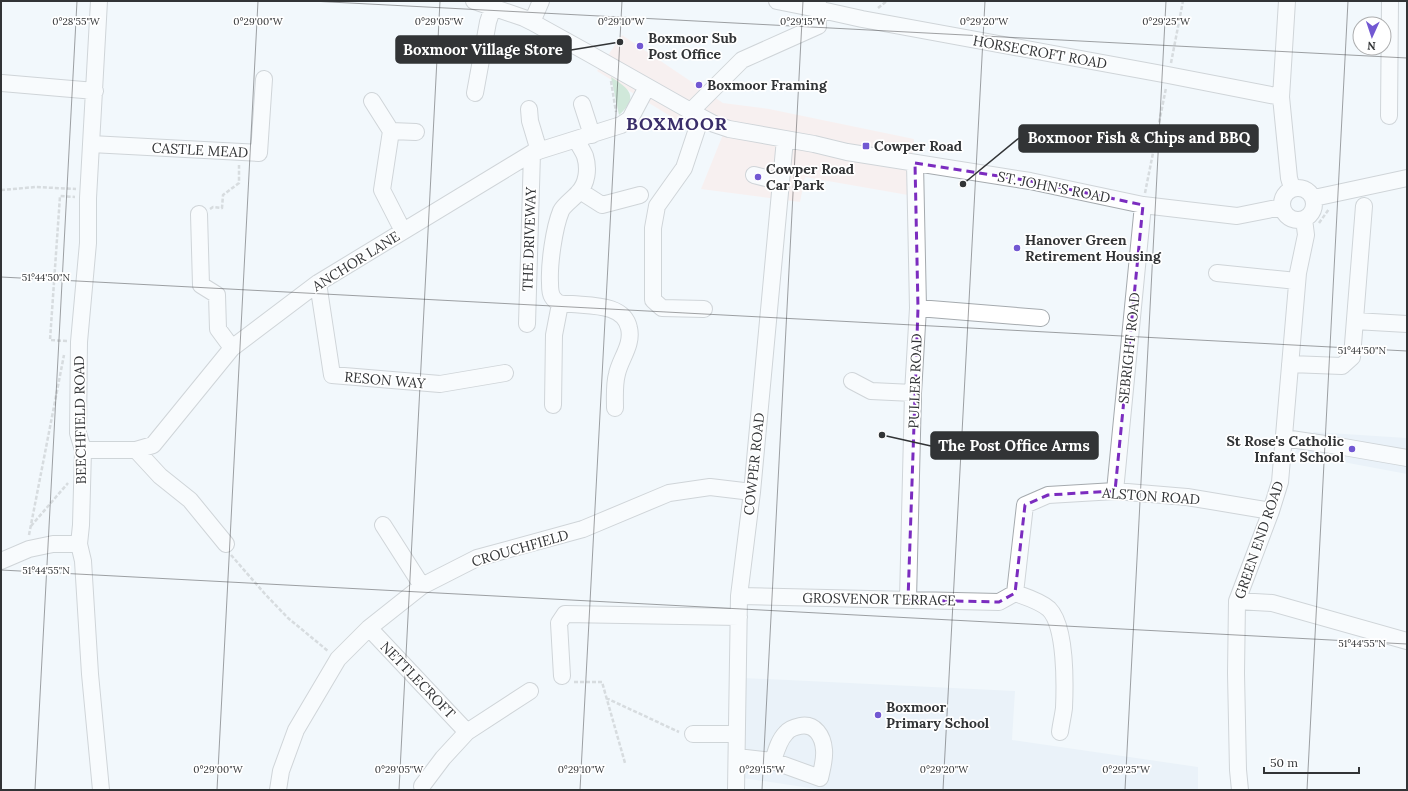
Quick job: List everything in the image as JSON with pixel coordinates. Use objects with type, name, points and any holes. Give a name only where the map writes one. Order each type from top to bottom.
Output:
[{"type":"street","name":"BEECHFIELD ROAD","points":[[99,1],[88,194],[88,243],[79,342],[78,434],[83,450],[79,544],[83,561],[90,674],[100,790]]},
{"type":"street","name":"ST. JOHN'S ROAD","points":[[474,1],[532,22],[696,115],[714,124],[729,129],[814,144],[847,152],[1030,181],[1143,205],[1237,216],[1282,207]]},
{"type":"street","points":[[532,22],[541,1]]},
{"type":"street","name":"HORSECROFT ROAD","points":[[777,1],[818,5],[862,19],[1281,97]]},
{"type":"street","points":[[1287,1],[1281,97],[1289,178],[1292,188]]},
{"type":"street","points":[[1389,116],[1390,1]]},
{"type":"street","points":[[704,309],[662,308],[653,300],[653,228],[657,206],[684,168],[696,115],[742,60],[818,26],[818,5]]},
{"type":"street","points":[[475,93],[488,22],[493,7]]},
{"type":"street","name":"CASTLE MEAD","points":[[91,144],[259,153],[264,79]]},
{"type":"street","points":[[2,83],[94,91]]},
{"type":"street","name":"ANCHOR LANE","points":[[83,450],[136,450],[153,445],[232,348],[318,283],[536,152],[621,125],[630,119],[647,87]]},
{"type":"street","points":[[372,101],[391,131],[382,190],[404,231]]},
{"type":"street","points":[[582,104],[592,135]]},
{"type":"street","name":"THE DRIVEWAY","points":[[527,324],[536,152],[529,109]]},
{"type":"street","points":[[391,131],[416,132]]},
{"type":"street","name":"COWPER ROAD","points":[[736,790],[739,596],[752,492],[785,139]]},
{"type":"street","points":[[576,140],[585,156],[587,177],[580,191],[562,210],[554,233],[550,293],[554,300],[560,304],[596,306],[614,310],[621,314],[626,320],[629,329],[629,339],[627,350],[617,375],[615,408]]},
{"type":"street","name":"PULLER ROAD","points":[[908,600],[913,393],[918,308],[915,163]]},
{"type":"street","points":[[754,175],[781,182]]},
{"type":"street","points":[[1314,198],[1407,178]]},
{"type":"street","points":[[1292,188],[1307,190],[1314,198],[1314,208],[1311,222],[1290,218],[1282,207],[1284,196],[1287,191],[1292,188]]},
{"type":"street","points":[[580,191],[602,205],[640,195]]},
{"type":"street","name":"SEBRIGHT ROAD","points":[[1115,490],[1143,205]]},
{"type":"street","points":[[1290,364],[1342,366],[1352,357],[1364,206]]},
{"type":"street","points":[[199,214],[201,286],[217,295],[218,329],[232,348]]},
{"type":"street","name":"GREEN END ROAD","points":[[1240,790],[1238,770],[1236,688],[1237,601],[1271,511],[1280,482],[1297,281],[1306,235],[1311,222]]},
{"type":"street","points":[[1217,273],[1297,281]]},
{"type":"street","name":"RESON WAY","points":[[318,283],[332,375],[440,384],[505,373]]},
{"type":"street","points":[[553,405],[554,335],[560,304]]},
{"type":"street","points":[[918,308],[1041,318]]},
{"type":"street","points":[[1355,321],[1407,324]]},
{"type":"street","points":[[852,381],[872,391],[913,393]]},
{"type":"street","points":[[1284,438],[1407,458]]},
{"type":"street","points":[[136,450],[160,476],[190,500],[226,544]]},
{"type":"street","name":"CROUCHFIELD","points":[[278,790],[281,771],[296,730],[338,659],[369,628],[422,586],[477,558],[583,529],[669,494],[710,487],[752,492]]},
{"type":"street","name":"ALSTON ROAD","points":[[1016,593],[1024,504],[1048,495],[1115,490],[1187,497],[1271,511]]},
{"type":"street","points":[[383,526],[422,586]]},
{"type":"street","points":[[1,561],[28,550],[53,544],[79,544]]},
{"type":"street","points":[[1016,593],[1048,609],[1054,616],[1059,629],[1064,658],[1064,710],[1060,732]]},
{"type":"street","name":"GROSVENOR TERRACE","points":[[739,596],[999,602],[1016,593]]},
{"type":"street","points":[[1237,601],[1272,603],[1407,642]]},
{"type":"street","points":[[562,676],[558,623],[565,614],[739,617]]},
{"type":"street","name":"NETTLECROFT","points":[[369,628],[467,732]]},
{"type":"street","points":[[422,786],[443,758],[467,732],[530,691]]},
{"type":"street","points":[[693,734],[737,734]]},
{"type":"street","points":[[737,757],[773,761]]},
{"type":"path","points":[[1143,205],[1183,1]]},
{"type":"path","points":[[606,63],[616,111],[621,125]]},
{"type":"path","points":[[199,214],[213,207],[222,208],[223,195],[239,183],[240,152]]},
{"type":"path","points":[[1,190],[36,187],[88,194]]},
{"type":"path","points":[[28,550],[31,527],[67,340],[50,340],[60,196],[88,194]]},
{"type":"path","points":[[1311,222],[1333,203]]},
{"type":"path","points":[[31,527],[82,467]]},
{"type":"path","points":[[226,544],[230,554],[288,618],[338,659]]},
{"type":"path","points":[[562,676],[565,683],[602,682],[625,763]]},
{"type":"path","points":[[606,698],[685,735],[693,734]]},
{"type":"highlighted area","points":[[915,163],[1030,181],[1143,205],[1115,491],[1048,495],[1025,505],[1015,593],[999,602],[908,600],[918,308]]},
{"type":"shaded area","points":[[622,35],[723,103],[769,109],[914,139],[908,195],[805,177],[800,202],[701,189],[724,132],[683,124],[597,71]]},
{"type":"shaded area","name":"St Rose's Catholic Infant School","points":[[1314,432],[1407,438],[1407,474],[1295,453],[1299,444]]},
{"type":"shaded area","name":"Boxmoor Primary School","points":[[744,678],[1015,691],[1012,740],[1198,767],[1198,790],[823,790],[743,778]]},
{"type":"green space","points":[[611,77],[623,85],[630,94],[629,103],[619,115]]},
{"type":"place","name":"Boxmoor Village Store","points":[[620,42]]},
{"type":"place","name":"Boxmoor Sub Post Office","points":[[640,46]]},
{"type":"place","name":"Boxmoor Framing","points":[[699,85]]},
{"type":"place","name":"Cowper Road","points":[[866,146]]},
{"type":"place","name":"Cowper Road Car Park","points":[[758,177]]},
{"type":"place","name":"Boxmoor Fish & Chips and BBQ","points":[[963,184]]},
{"type":"place","name":"Hanover Green Retirement Housing","points":[[1017,248]]},
{"type":"place","name":"The Post Office Arms","points":[[882,435]]},
{"type":"place","name":"St Rose's Catholic Infant School","points":[[1352,449]]},
{"type":"place","name":"Boxmoor Primary School","points":[[878,715]]},
{"type":"district","name":"BOXMOOR","points":[[677,124]]}]
